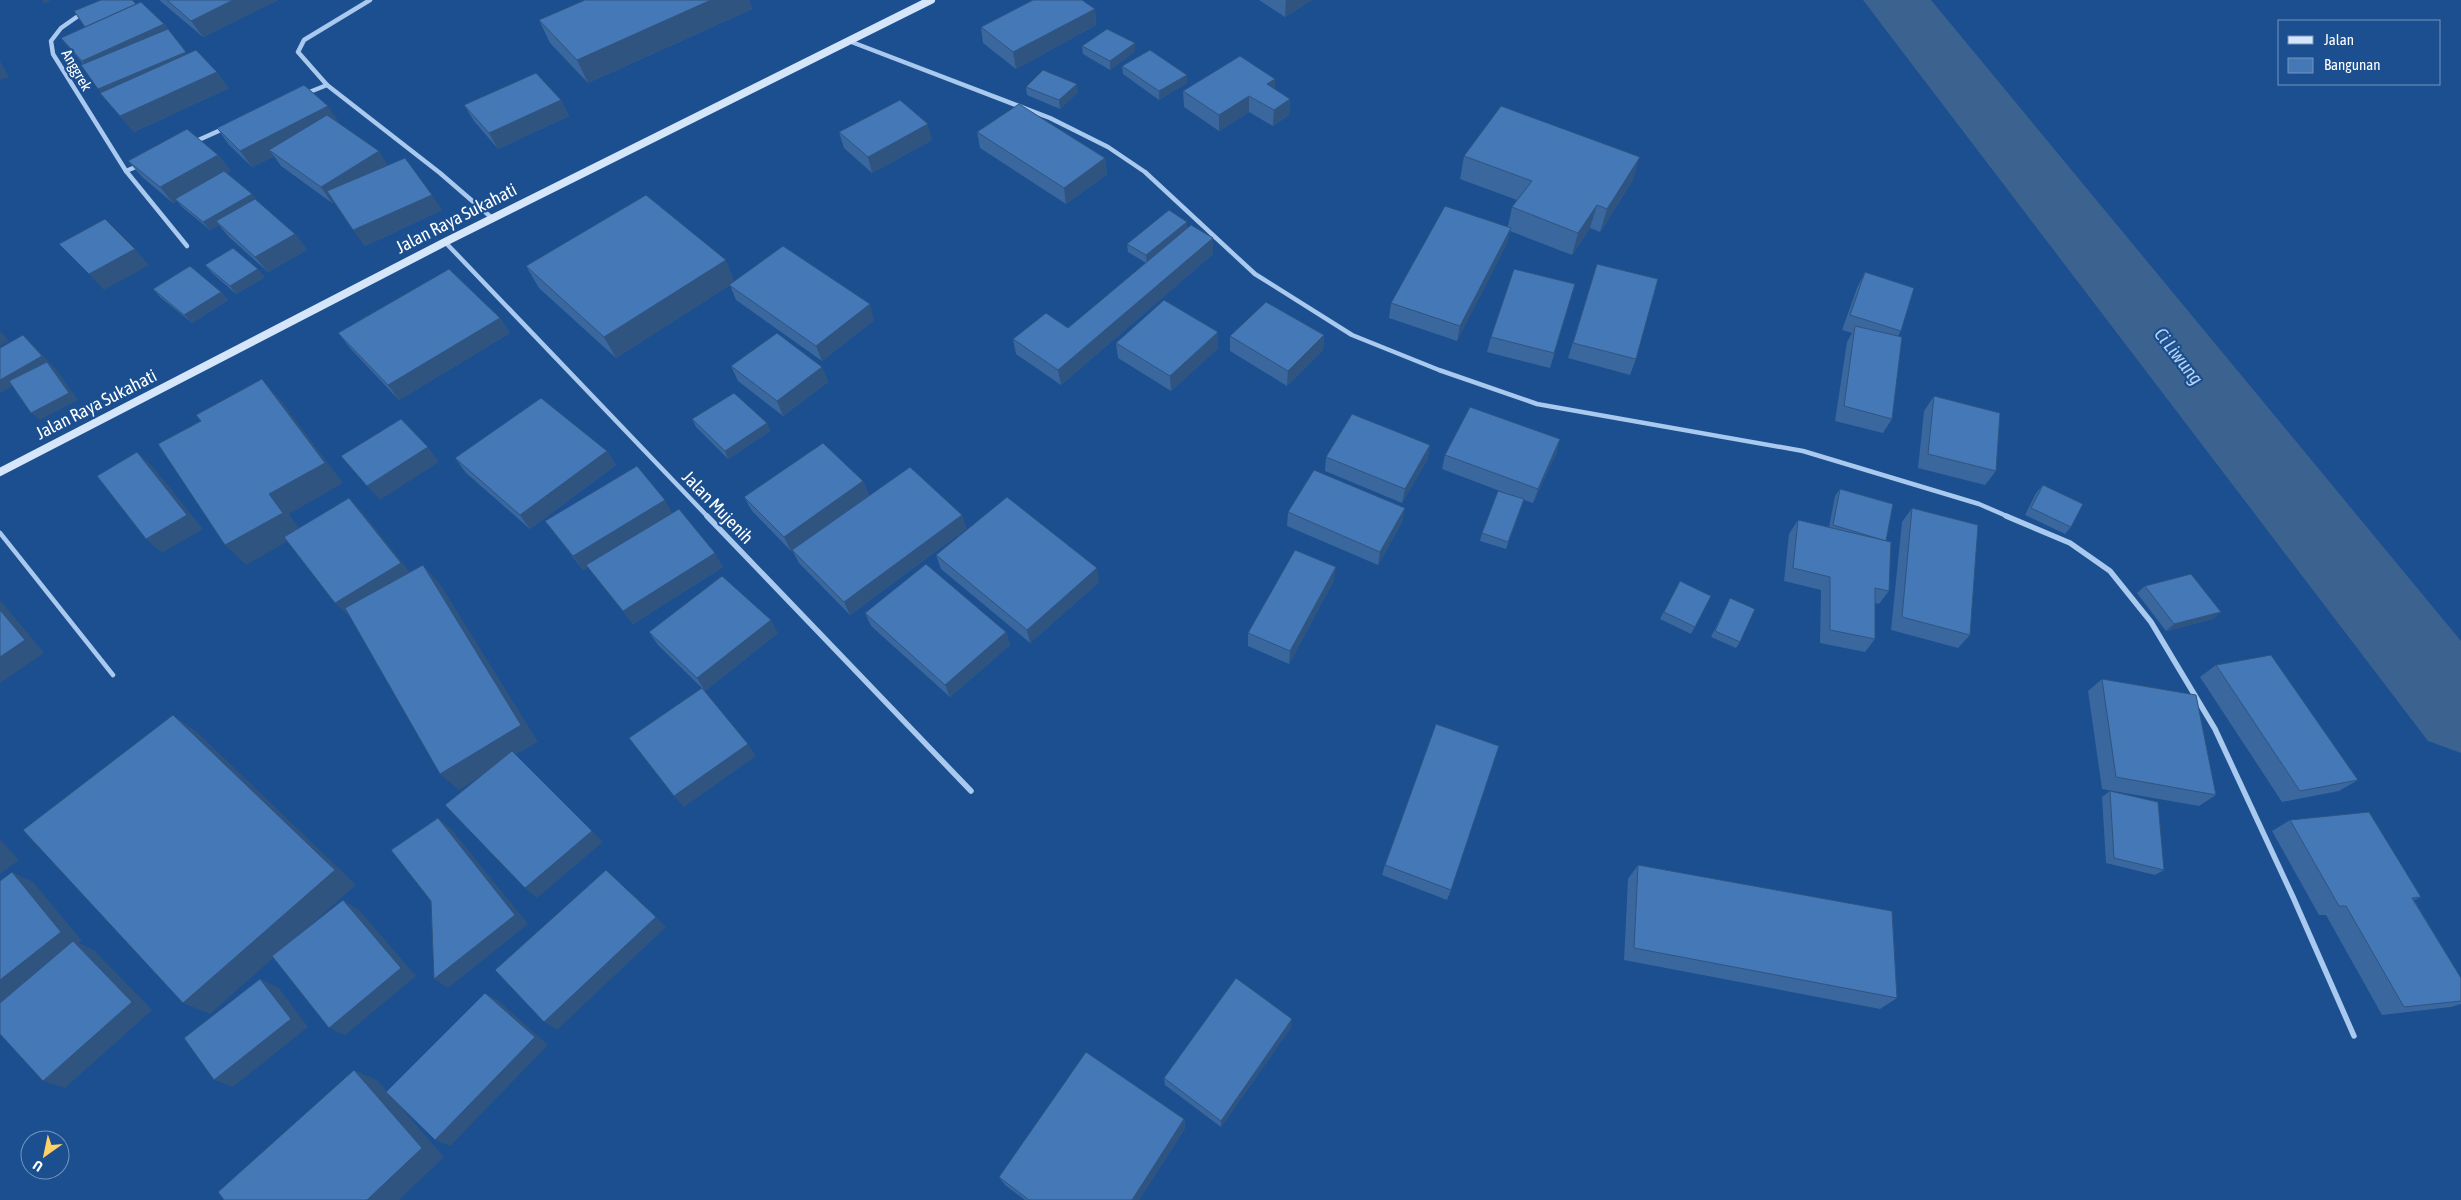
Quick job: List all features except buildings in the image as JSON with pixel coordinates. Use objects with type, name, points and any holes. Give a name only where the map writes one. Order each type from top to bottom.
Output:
[{"type":"main road","name":"Jalan Raya Sukahati","points":[[0,472],[444,242],[847,40],[931,0]]},
{"type":"street","points":[[370,0],[304,40],[298,52],[300,56],[327,85],[440,173],[492,218]]},
{"type":"street","name":"Anggrek","points":[[86,12],[61,28],[51,41],[53,54],[126,171],[187,246]]},
{"type":"street","points":[[847,40],[1050,118],[1108,147],[1145,172],[1255,274],[1360,339],[1439,370],[1537,404],[1803,452],[1978,504],[2070,543],[2110,571],[2151,622],[2215,729],[2293,897],[2354,1036]]},
{"type":"street","points":[[300,96],[327,85]]},
{"type":"street","points":[[190,144],[226,128]]},
{"type":"street","points":[[126,171],[144,163]]},
{"type":"street","name":"Jalan Mujenih","points":[[444,242],[971,791]]},
{"type":"lane","points":[[0,533],[113,675]]},
{"type":"waterway","name":"Ci Liwung","points":[[1896,0],[2461,711]]}]
